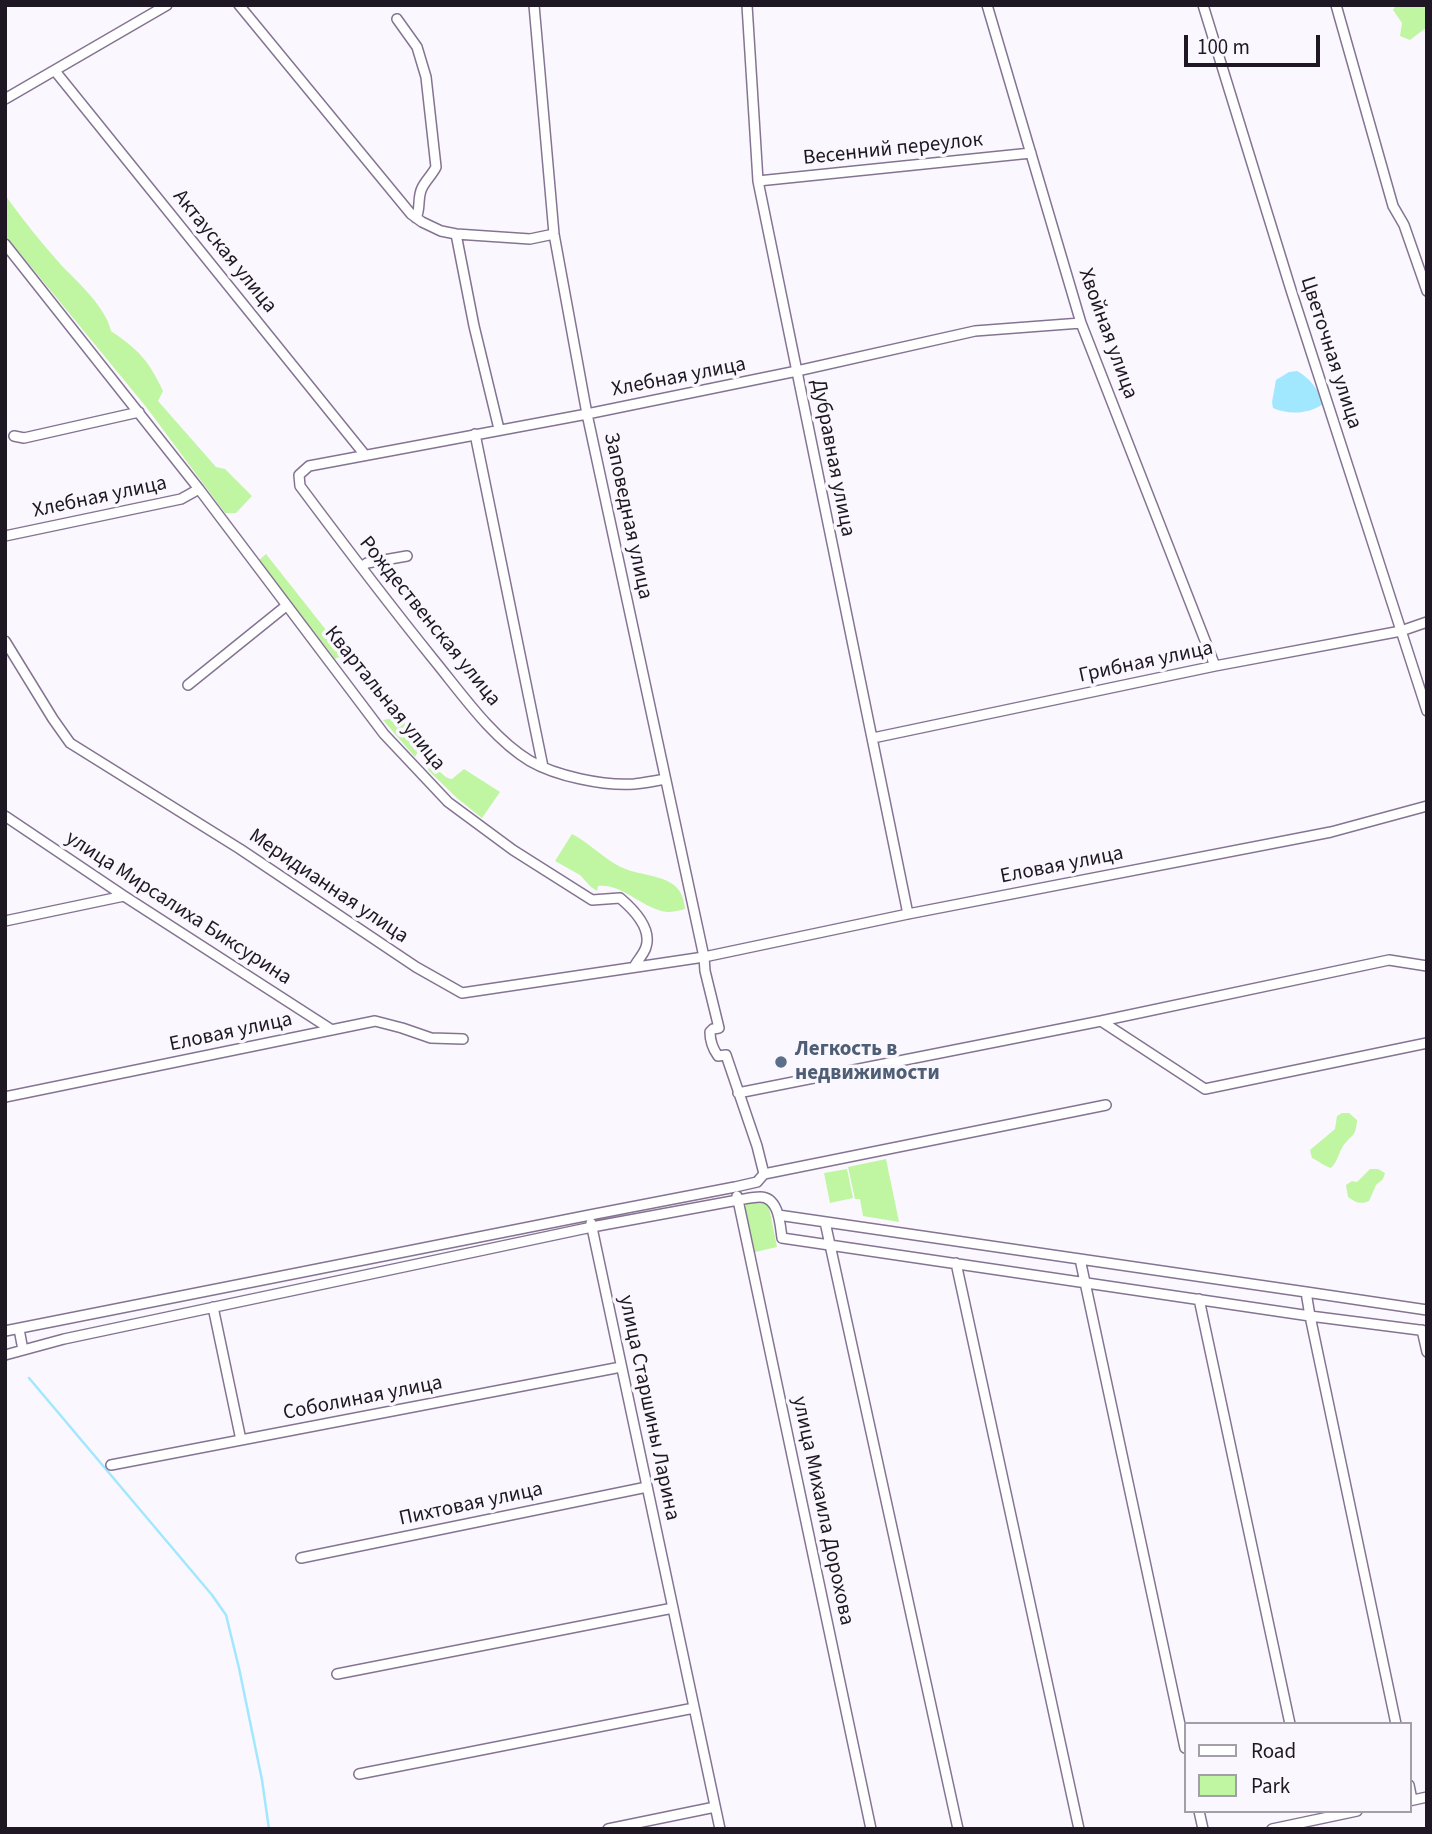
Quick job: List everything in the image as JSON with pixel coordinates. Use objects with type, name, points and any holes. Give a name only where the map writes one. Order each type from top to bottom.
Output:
[{"type":"street","points":[[5,99],[167,5]]},
{"type":"street","points":[[239,5],[416,218],[441,231],[456,234],[530,239],[554,234]]},
{"type":"street","name":"Заповедная улица","points":[[534,5],[554,234],[587,414],[719,1028],[710,1032],[713,1049],[718,1056],[726,1055],[738,1093]]},
{"type":"street","name":"Дубравная улица","points":[[747,5],[758,181],[908,914]]},
{"type":"street","name":"Хвойная улица","points":[[987,5],[1080,323],[1215,666]]},
{"type":"street","name":"Цветочная улица","points":[[1203,5],[1291,290],[1427,711]]},
{"type":"street","points":[[1336,5],[1393,205],[1404,225],[1427,291]]},
{"type":"street","points":[[397,19],[418,47],[426,76],[436,167],[423,186],[416,218]]},
{"type":"street","name":"Актауская улица","points":[[55,71],[365,455]]},
{"type":"street","name":"Весенний переулок","points":[[758,181],[1031,153]]},
{"type":"street","points":[[456,234],[474,326],[499,429]]},
{"type":"street","points":[[5,244],[199,489]]},
{"type":"street","name":"Хлебная улица","points":[[300,486],[299,475],[309,466],[587,414],[975,331],[1080,323]]},
{"type":"street","points":[[14,436],[24,438],[139,412]]},
{"type":"street","points":[[475,434],[543,767]]},
{"type":"street","name":"Рождественская улица","points":[[300,486],[462,696],[511,748],[543,767],[601,782],[632,784],[666,779]]},
{"type":"street","name":"Хлебная улица","points":[[5,536],[181,499],[199,489]]},
{"type":"street","name":"Квартальная улица","points":[[199,489],[384,734],[448,802],[513,850],[592,901],[620,898],[634,910],[646,933],[646,947],[634,967]]},
{"type":"street","points":[[361,567],[367,563],[407,556]]},
{"type":"street","points":[[188,685],[286,606]]},
{"type":"street","name":"Грибная улица","points":[[873,738],[1215,666],[1401,631],[1427,622]]},
{"type":"street","name":"Меридианная улица","points":[[5,640],[53,719],[71,743],[240,849],[416,967],[462,993],[704,957]]},
{"type":"street","name":"Еловая улица","points":[[704,957],[908,914],[1331,832],[1427,806]]},
{"type":"street","name":"улица Мирсалиха Биксурина","points":[[5,816],[332,1030]]},
{"type":"street","points":[[5,921],[124,896]]},
{"type":"street","points":[[764,1174],[738,1093],[1101,1021],[1389,960],[1427,966]]},
{"type":"street","name":"Еловая улица","points":[[5,1097],[375,1021],[431,1038],[463,1039]]},
{"type":"street","points":[[1101,1021],[1205,1089],[1427,1043]]},
{"type":"street","points":[[5,1331],[735,1187],[757,1182],[764,1174],[1106,1105]]},
{"type":"street","name":"улица Михаила Дорохова","points":[[735,1187],[871,1829]]},
{"type":"street","points":[[5,1355],[64,1339],[592,1227],[762,1197],[769,1199],[774,1205],[782,1238],[1425,1331],[1427,1352]]},
{"type":"street","name":"улица Старшины Ларина","points":[[590,1215],[720,1829]]},
{"type":"street","points":[[778,1215],[1427,1310]]},
{"type":"street","points":[[825,1222],[958,1829]]},
{"type":"street","points":[[1080,1259],[1184,1743]]},
{"type":"street","points":[[956,1263],[1079,1829]]},
{"type":"street","points":[[1306,1292],[1396,1722]]},
{"type":"street","points":[[1199,1299],[1290,1722]]},
{"type":"street","points":[[213,1307],[241,1440]]},
{"type":"street","points":[[19,1329],[23,1350]]},
{"type":"street","name":"Соболиная улица","points":[[111,1465],[621,1367]]},
{"type":"street","name":"Пихтовая улица","points":[[301,1558],[647,1487]]},
{"type":"street","points":[[337,1674],[673,1608]]},
{"type":"street","points":[[359,1774],[694,1708]]},
{"type":"street","points":[[1411,1800],[1427,1797]]},
{"type":"street","points":[[608,1829],[715,1807]]},
{"type":"street","points":[[1272,1829],[1310,1816],[1338,1813]]},
{"type":"green space","points":[[1396,5],[1427,5],[1427,27],[1410,40],[1400,36],[1402,23],[1393,10]]},
{"type":"green space","points":[[5,195],[48,250],[98,305],[111,331],[136,350],[148,364],[163,391],[158,401],[216,467],[225,469],[252,496],[236,513],[225,513],[147,408],[5,235]]},
{"type":"green space","points":[[266,554],[345,654],[335,659],[259,560]]},
{"type":"green space","points":[[399,717],[418,740],[415,757],[383,720]]},
{"type":"green space","points":[[429,767],[452,779],[464,769],[500,792],[482,818],[458,799],[428,770]]},
{"type":"green space","points":[[572,834],[627,870],[669,882],[683,897],[685,909],[670,912],[659,910],[607,886],[598,886],[597,891],[580,875],[555,861]]},
{"type":"green space","points":[[1349,1113],[1357,1120],[1355,1133],[1343,1146],[1331,1168],[1312,1158],[1310,1150],[1335,1129],[1337,1116]]},
{"type":"green space","points":[[886,1159],[899,1222],[863,1216],[860,1199],[855,1199],[848,1167]]},
{"type":"green space","points":[[847,1169],[853,1198],[830,1203],[824,1173]]},
{"type":"green space","points":[[1370,1169],[1385,1173],[1383,1179],[1376,1185],[1369,1201],[1355,1202],[1348,1197],[1346,1185],[1352,1181],[1357,1182]]},
{"type":"green space","points":[[763,1200],[769,1207],[777,1247],[755,1252],[745,1211],[746,1204]]},
{"type":"water","points":[[1297,371],[1313,385],[1323,404],[1298,412],[1273,408],[1276,380],[1289,372]]},
{"type":"waterway","points":[[29,1378],[226,1615],[262,1780],[269,1829]]},
{"type":"place","name":"Легкость в недвижимости","points":[[781,1062]]}]
